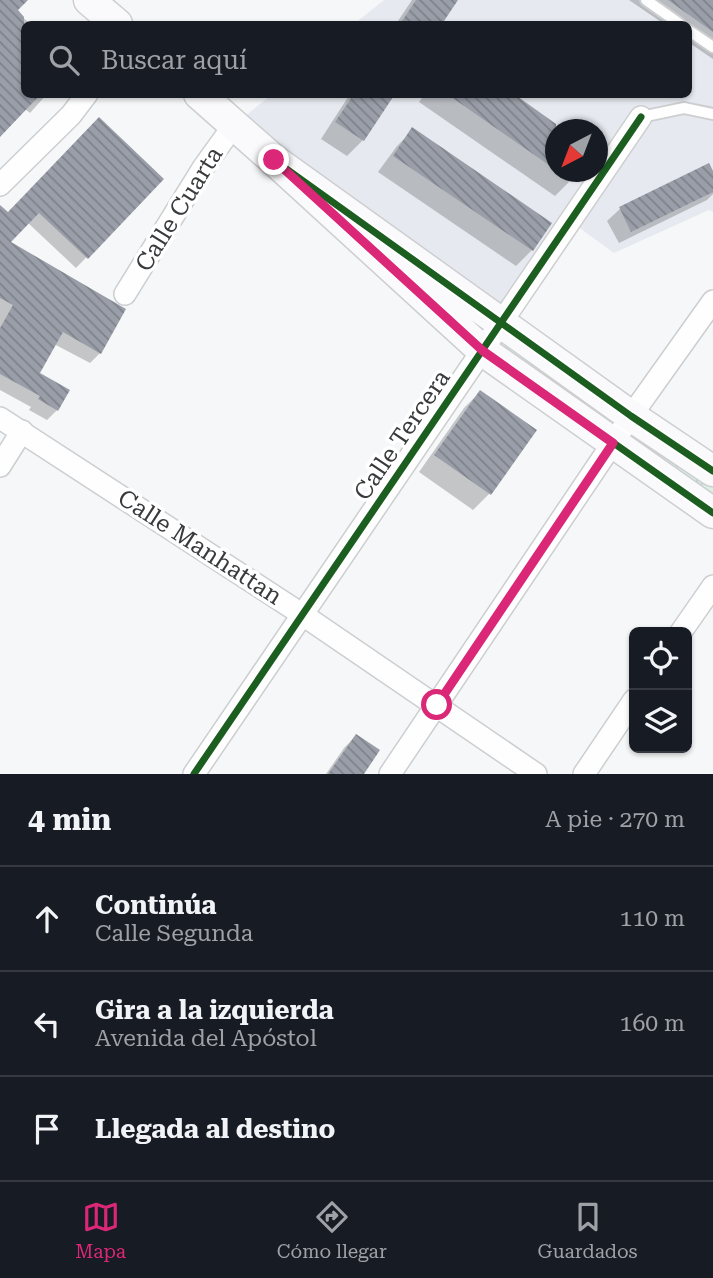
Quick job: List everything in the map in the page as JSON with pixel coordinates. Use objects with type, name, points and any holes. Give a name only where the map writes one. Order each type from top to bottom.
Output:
[{"type":"street","points":[[0,185],[71,115],[84,98]]},
{"type":"street","points":[[204,98],[483,351],[713,513]]},
{"type":"street","name":"Calle Tercera","points":[[194,774],[642,117]]},
{"type":"street","name":"Calle Cuarta","points":[[125,293],[203,168],[234,125]]},
{"type":"street","points":[[274,160],[500,324],[713,471]]},
{"type":"street","points":[[390,774],[631,416],[713,301]]},
{"type":"street","name":"Calle Manhattan","points":[[0,418],[303,615],[536,774]]},
{"type":"street","points":[[0,466],[22,431]]},
{"type":"street","points":[[684,627],[713,586]]},
{"type":"street","points":[[584,774],[629,708]]},
{"type":"lane","points":[[646,0],[676,21]]},
{"type":"lane","points":[[692,33],[713,47]]},
{"type":"lane","points":[[642,117],[684,108],[713,114]]},
{"type":"shaded area","points":[[384,0],[713,0],[713,212],[709,210],[614,253],[570,221],[501,324],[234,125],[267,98],[692,98],[692,21],[358,21]]},
{"type":"green space","points":[[505,343],[608,413],[604,420],[501,346]]},
{"type":"green space","points":[[644,438],[713,482],[713,498],[639,446]]},
{"type":"building","points":[[0,0],[28,0],[18,10],[24,17],[24,21],[21,21],[21,98],[37,98],[0,137]]},
{"type":"building","points":[[416,0],[458,0],[444,21],[402,21]]},
{"type":"building","points":[[668,0],[713,0],[713,32]]},
{"type":"building","points":[[351,98],[392,98],[364,141],[335,122]]},
{"type":"building","points":[[453,98],[520,98],[549,119],[545,119],[545,162]]},
{"type":"building","points":[[99,117],[164,179],[88,259],[39,213],[11,242],[126,309],[101,354],[63,332],[40,373],[70,390],[58,411],[38,399],[40,396],[0,374],[0,328],[13,305],[0,298],[0,205],[8,212]]},
{"type":"building","points":[[412,127],[552,223],[533,251],[393,156]]},
{"type":"building","points":[[709,163],[713,171],[713,192],[631,232],[619,207]]},
{"type":"building","points":[[480,390],[537,430],[491,495],[434,455]]},
{"type":"building","points":[[356,734],[380,750],[364,774],[328,774]]},
{"type":"cycle path","points":[[194,774],[641,117]]},
{"type":"cycle path","points":[[713,471],[631,416],[274,160],[483,351],[713,513]]},
{"type":"route","points":[[274,160],[483,351],[613,443],[437,705]]}]
